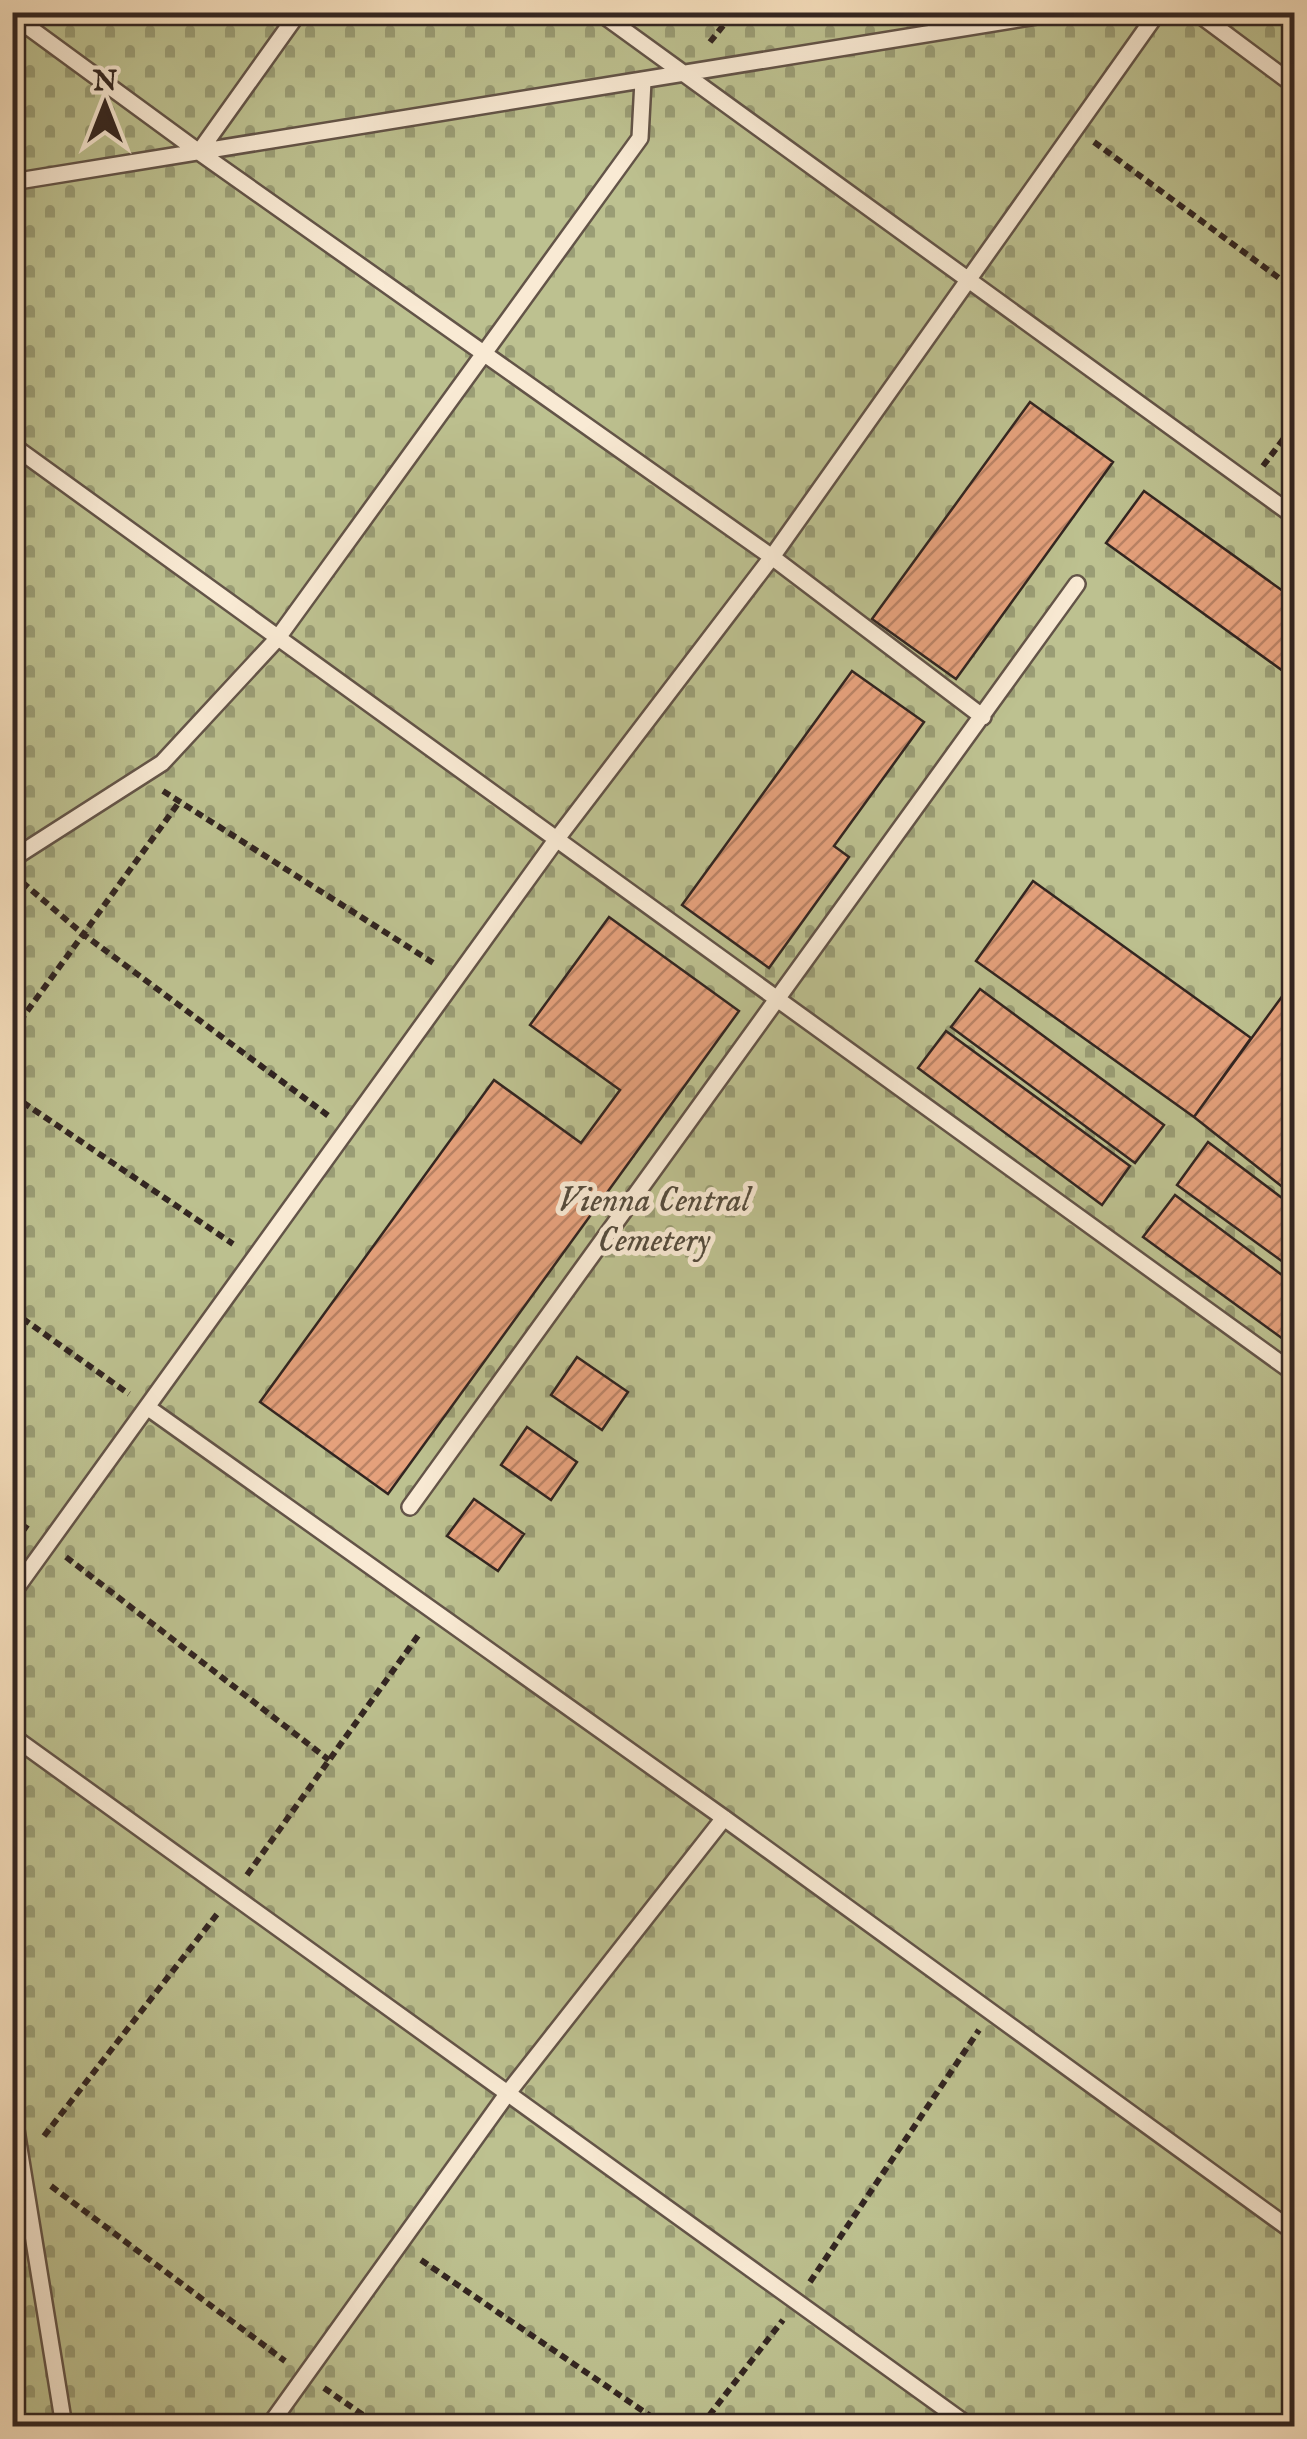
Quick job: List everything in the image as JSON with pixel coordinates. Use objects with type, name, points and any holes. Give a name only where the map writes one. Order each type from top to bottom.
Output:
[{"type":"lane","points":[[199,152],[299,12]]},
{"type":"lane","points":[[599,12],[1294,516]]},
{"type":"lane","points":[[12,182],[1062,12]]},
{"type":"lane","points":[[12,1594],[556,840],[772,556],[1158,12]]},
{"type":"lane","points":[[1196,12],[1294,85]]},
{"type":"lane","points":[[12,15],[199,152],[772,556],[982,717]]},
{"type":"lane","points":[[12,858],[162,763],[278,640],[640,138],[642,80]]},
{"type":"lane","points":[[12,445],[1294,1373]]},
{"type":"lane","points":[[410,1507],[1077,584]]},
{"type":"lane","points":[[147,1408],[724,1818],[1294,2232]]},
{"type":"lane","points":[[12,1736],[969,2426]]},
{"type":"lane","points":[[268,2426],[507,2094],[724,1818]]},
{"type":"lane","points":[[12,2106],[64,2426]]},
{"type":"path","points":[[1075,128],[1294,289]]},
{"type":"path","points":[[1250,483],[1294,424]]},
{"type":"path","points":[[141,777],[456,978]]},
{"type":"path","points":[[12,1032],[180,802]]},
{"type":"path","points":[[12,874],[83,934],[347,1130]]},
{"type":"path","points":[[12,1096],[255,1258]]},
{"type":"path","points":[[12,1310],[147,1408]]},
{"type":"path","points":[[12,1518],[329,1760]]},
{"type":"path","points":[[701,2426],[796,2302],[991,2012]]},
{"type":"path","points":[[22,2164],[305,2376],[379,2426]]},
{"type":"path","points":[[399,2245],[665,2426]]},
{"type":"green space","name":"Vienna Central Cemetery","points":[[12,13],[1294,13],[1294,2426],[13,2426]]},
{"type":"building","points":[[1030,402],[1113,462],[956,679],[872,619]]},
{"type":"building","points":[[1144,491],[1294,599],[1294,679],[1106,543]]},
{"type":"building","points":[[852,671],[924,722],[834,846],[849,857],[769,968],[682,905]]},
{"type":"building","points":[[1033,881],[1251,1038],[1194,1117],[976,961]]},
{"type":"building","points":[[609,917],[739,1011],[388,1494],[260,1402],[494,1080],[581,1143],[620,1090],[530,1025]]},
{"type":"building","points":[[1294,980],[1294,1050],[1283,1066],[1294,1074],[1294,1196],[1194,1117]]},
{"type":"building","points":[[980,989],[1164,1125],[1135,1163],[951,1027]]},
{"type":"building","points":[[946,1031],[1130,1166],[1102,1205],[918,1068]]},
{"type":"building","points":[[1208,1142],[1294,1207],[1294,1270],[1177,1185]]},
{"type":"building","points":[[1175,1195],[1294,1284],[1294,1347],[1143,1237]]},
{"type":"building","points":[[577,1357],[628,1392],[602,1430],[551,1395]]},
{"type":"building","points":[[527,1427],[577,1462],[551,1500],[501,1465]]},
{"type":"building","points":[[474,1499],[524,1534],[498,1571],[447,1536]]}]
